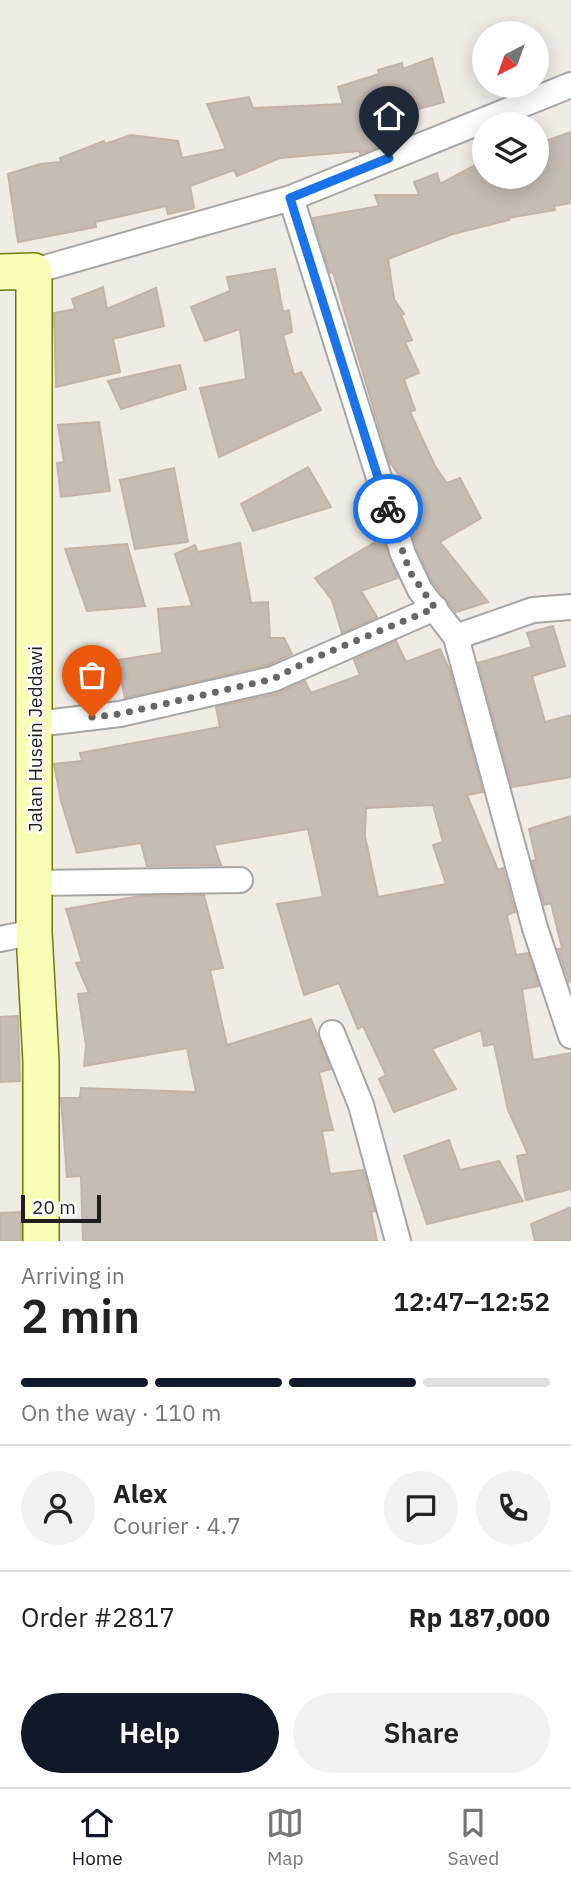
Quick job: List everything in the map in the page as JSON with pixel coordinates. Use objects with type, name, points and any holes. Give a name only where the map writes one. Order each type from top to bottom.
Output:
[{"type":"street","points":[[0,272],[34,271],[290,198],[571,85]]},
{"type":"street","points":[[290,198],[403,554],[420,590],[456,637],[535,928],[571,1035]]},
{"type":"street","name":"Jalan Husein Jeddawi","points":[[34,271],[34,933],[41,1061],[41,1241]]},
{"type":"street","points":[[456,637],[533,610],[571,607]]},
{"type":"street","points":[[36,724],[120,714],[273,679],[312,659],[435,608]]},
{"type":"street","points":[[35,883],[240,880]]},
{"type":"street","points":[[0,939],[34,933]]},
{"type":"street","points":[[332,1033],[361,1105],[398,1241]]},
{"type":"building","points":[[432,58],[444,102],[411,111],[413,126],[385,130],[388,143],[360,154],[360,151],[280,158],[237,176],[234,170],[190,186],[194,208],[168,214],[166,206],[95,222],[96,227],[18,242],[8,174],[40,164],[61,162],[60,158],[104,141],[105,144],[131,135],[178,141],[182,158],[226,149],[207,104],[249,97],[253,108],[343,104],[338,87],[379,74],[378,70],[402,63],[403,69]]},
{"type":"building","points":[[571,132],[571,203],[554,206],[555,210],[508,218],[509,220],[453,234],[388,259],[394,299],[404,314],[401,315],[412,340],[405,342],[419,373],[404,379],[415,410],[410,412],[435,466],[447,483],[460,478],[481,518],[440,542],[488,602],[456,612],[432,581],[417,549],[403,505],[408,503],[401,478],[389,461],[333,272],[330,273],[313,218],[379,206],[375,195],[419,195],[414,182],[437,173],[440,184],[472,167],[472,189],[549,189],[549,140]]},
{"type":"building","points":[[275,269],[283,312],[289,310],[292,332],[283,335],[294,375],[301,372],[321,410],[219,457],[200,388],[246,379],[240,329],[205,341],[191,307],[230,291],[227,277]]},
{"type":"building","points":[[103,287],[107,309],[156,288],[164,326],[113,339],[120,372],[56,387],[54,313],[75,309],[72,299]]},
{"type":"building","points":[[180,365],[186,389],[121,409],[108,381]]},
{"type":"building","points":[[99,422],[110,491],[61,497],[57,463],[64,462],[58,425]]},
{"type":"building","points":[[308,467],[331,507],[253,531],[241,504]]},
{"type":"building","points":[[174,468],[188,542],[135,549],[120,480]]},
{"type":"building","points":[[382,538],[398,578],[361,591],[377,617],[342,633],[332,600],[315,578]]},
{"type":"building","points":[[240,543],[251,603],[268,602],[270,638],[284,638],[292,654],[268,665],[125,698],[117,660],[162,653],[158,609],[192,606],[175,554],[195,545],[198,552]]},
{"type":"building","points":[[127,544],[145,606],[87,611],[65,549]]},
{"type":"building","points":[[553,626],[565,666],[532,676],[545,722],[571,715],[571,777],[512,787],[478,663],[532,647],[527,633]]},
{"type":"building","points":[[396,641],[406,662],[440,649],[450,671],[483,792],[467,795],[498,870],[503,868],[515,912],[507,915],[516,955],[528,953],[539,986],[522,989],[533,1060],[571,1053],[571,1189],[526,1200],[517,1156],[528,1154],[508,1110],[494,1044],[484,1046],[481,1030],[432,1049],[456,1089],[394,1112],[379,1079],[386,1075],[363,1026],[358,1029],[339,983],[304,995],[277,904],[323,897],[308,829],[214,845],[221,865],[147,866],[141,843],[77,853],[61,801],[54,764],[82,761],[80,753],[220,727],[216,707],[276,694],[305,681],[311,693],[360,675],[354,660]],"holes":[[[433,805],[443,842],[433,845],[446,884],[378,897],[365,836],[366,808]]]},
{"type":"building","points":[[571,816],[569,982],[558,949],[562,948],[551,903],[544,905],[532,861],[536,860],[529,829]]},
{"type":"building","points":[[204,895],[223,968],[210,970],[227,1045],[311,1019],[331,1069],[319,1072],[333,1130],[322,1131],[330,1174],[363,1170],[375,1211],[371,1212],[377,1241],[83,1241],[81,1176],[67,1177],[61,1098],[80,1098],[81,1088],[196,1092],[187,1048],[84,1066],[86,1045],[78,994],[89,993],[76,963],[82,962],[66,909],[140,896]]},
{"type":"building","points":[[18,1016],[20,1081],[0,1082],[0,1017]]},
{"type":"building","points":[[449,1140],[460,1170],[499,1161],[523,1201],[427,1224],[404,1156]]},
{"type":"building","points":[[571,1207],[571,1241],[535,1241],[531,1224]]},
{"type":"building","points":[[21,1212],[21,1241],[0,1241],[0,1213]]},
{"type":"way so far","points":[[92,717],[120,714],[273,679],[312,659],[435,608],[410,572],[388,509]]},
{"type":"route","points":[[388,509],[290,198],[389,158]]}]
